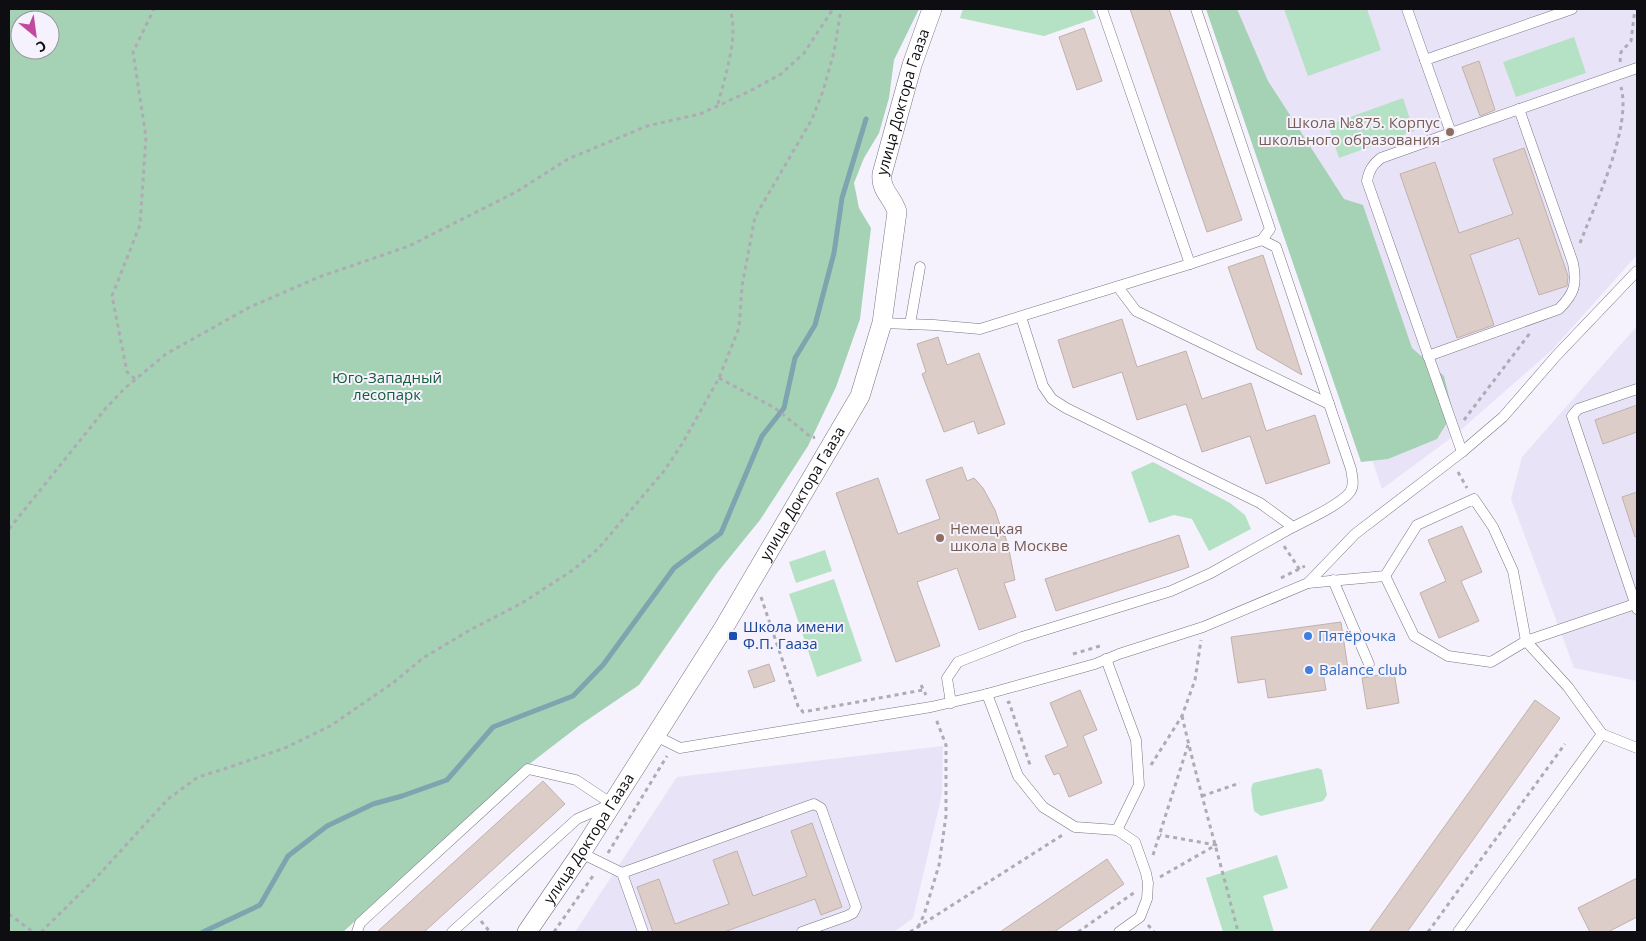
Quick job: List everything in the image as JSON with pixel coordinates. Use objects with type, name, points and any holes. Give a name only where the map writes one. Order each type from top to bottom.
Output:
[{"type":"street","name":"улица Доктора Гааза","points":[[527,932],[581,853],[724,629],[860,396],[882,324],[897,212],[894,202],[886,193],[881,182],[882,174],[912,65],[932,9]]},
{"type":"lane","points":[[1102,9],[1190,264]]},
{"type":"lane","points":[[882,324],[980,329],[1262,240],[1270,229],[1196,9]]},
{"type":"lane","points":[[1407,9],[1451,133]]},
{"type":"lane","points":[[1425,60],[1572,9]]},
{"type":"lane","points":[[1462,452],[1367,181],[1368,172],[1373,164],[1382,158],[1637,68]]},
{"type":"lane","points":[[1428,356],[1559,309],[1569,299],[1575,286],[1576,276],[1573,263],[1519,109]]},
{"type":"lane","points":[[951,703],[948,678],[958,662],[1022,638],[1171,591],[1211,573],[1293,527],[1324,512],[1351,491],[1354,482],[1351,469],[1276,247],[1262,240]]},
{"type":"lane","points":[[910,324],[920,267]]},
{"type":"lane","points":[[1308,583],[1355,534],[1462,452],[1503,417],[1556,356],[1637,271]]},
{"type":"lane","points":[[1118,287],[1136,311],[1329,404]]},
{"type":"lane","points":[[1021,317],[1043,386],[1052,399],[1066,408],[1260,503],[1293,527]]},
{"type":"lane","points":[[1385,576],[1414,636],[1448,656],[1491,662],[1526,641],[1636,607],[1572,416],[1578,409],[1637,389]]},
{"type":"lane","points":[[1385,576],[1417,525],[1474,500],[1493,527],[1513,571],[1526,641],[1568,687],[1602,734],[1637,748]]},
{"type":"lane","points":[[656,736],[680,748],[951,703],[1106,659],[1203,627],[1308,583],[1385,576]]},
{"type":"lane","points":[[1333,580],[1369,664]]},
{"type":"lane","points":[[1106,659],[1136,740],[1139,785],[1117,830]]},
{"type":"lane","points":[[987,694],[1018,776],[1043,807],[1075,827],[1117,830],[1136,842],[1147,878],[1147,899],[1140,917],[1119,932]]},
{"type":"lane","points":[[1458,932],[1602,734]]},
{"type":"lane","points":[[358,932],[360,923],[528,768],[576,780],[612,804]]},
{"type":"lane","points":[[452,932],[577,819],[612,804]]},
{"type":"lane","points":[[622,873],[814,804],[821,808],[856,907],[853,913],[847,916],[802,932]]},
{"type":"lane","points":[[581,853],[622,873],[643,932]]},
{"type":"path","points":[[136,379],[127,372],[112,296],[140,225],[146,137],[133,52],[154,9]]},
{"type":"path","points":[[718,105],[730,57],[733,19],[730,9]]},
{"type":"path","points":[[9,529],[106,408],[166,354],[250,307],[319,277],[409,246],[516,192],[568,159],[647,126],[700,114],[748,92],[781,74],[804,53],[833,9]]},
{"type":"path","points":[[41,932],[95,879],[168,799],[198,777],[285,748],[330,726],[393,683],[423,658],[470,630],[522,603],[573,570],[598,549],[664,471],[682,444],[719,378],[739,328],[742,286],[755,218],[812,119],[823,91],[834,52],[842,9]]},
{"type":"path","points":[[1573,263],[1618,145],[1623,97],[1617,75],[1621,52],[1631,41],[1635,9]]},
{"type":"path","points":[[1454,432],[1544,315]]},
{"type":"path","points":[[719,378],[775,408],[812,438]]},
{"type":"path","points":[[1456,469],[1474,500]]},
{"type":"path","points":[[759,592],[798,706],[804,712],[923,690]]},
{"type":"path","points":[[1166,739],[1182,716],[1195,680],[1203,627]]},
{"type":"path","points":[[1009,702],[1031,768]]},
{"type":"path","points":[[1182,716],[1238,932]]},
{"type":"path","points":[[918,927],[924,915],[939,865],[946,816],[946,745],[939,725]]},
{"type":"path","points":[[1147,878],[1189,744]]},
{"type":"path","points":[[1428,932],[1565,744]]},
{"type":"path","points":[[1202,796],[1240,783]]},
{"type":"path","points":[[910,932],[1075,827]]},
{"type":"path","points":[[1160,835],[1216,845]]},
{"type":"path","points":[[1078,932],[1147,878],[1216,845]]},
{"type":"path","points":[[9,914],[33,932]]},
{"type":"shaded area","name":"Школа №875. Корпус школьного образования","points":[[1221,9],[1637,9],[1637,255],[1552,350],[1455,435],[1382,489]]},
{"type":"shaded area","points":[[1637,326],[1637,681],[1574,668],[1511,499],[1522,457]]},
{"type":"shaded area","points":[[943,746],[942,794],[913,918],[894,932],[575,932],[677,777]]},
{"type":"green space","name":"Юго-Западный лесопарк","points":[[9,9],[919,9],[894,60],[889,98],[879,133],[864,158],[854,183],[859,208],[871,228],[860,319],[836,387],[808,446],[760,520],[717,573],[639,685],[580,725],[510,779],[343,932],[9,932]]},
{"type":"green space","points":[[963,9],[1092,9],[1096,18],[1044,36],[960,18]]},
{"type":"green space","points":[[1206,9],[1237,9],[1268,81],[1344,199],[1363,205],[1412,348],[1444,376],[1453,413],[1437,439],[1388,459],[1361,462]]},
{"type":"green space","points":[[1284,9],[1367,9],[1381,50],[1308,76]]},
{"type":"green space","points":[[1574,37],[1586,73],[1516,97],[1503,62]]},
{"type":"green space","points":[[1403,98],[1414,131],[1339,158],[1328,125]]},
{"type":"green space","points":[[1153,462],[1230,503],[1245,515],[1251,529],[1209,551],[1192,519],[1174,515],[1149,523],[1131,472]]},
{"type":"green space","points":[[825,550],[832,571],[796,583],[789,562]]},
{"type":"green space","points":[[834,579],[862,661],[817,677],[789,594]]},
{"type":"green space","points":[[1318,768],[1322,770],[1327,795],[1323,801],[1261,816],[1254,811],[1251,789],[1253,783]]},
{"type":"green space","points":[[1277,855],[1288,888],[1263,896],[1274,932],[1223,932],[1206,878]]},
{"type":"building","points":[[1130,9],[1169,9],[1242,220],[1207,232]]},
{"type":"building","points":[[1084,28],[1102,81],[1077,90],[1059,37]]},
{"type":"building","points":[[1479,61],[1495,110],[1480,116],[1462,67]]},
{"type":"building","points":[[1524,148],[1568,276],[1567,286],[1539,295],[1519,238],[1470,255],[1494,325],[1457,338],[1400,174],[1435,162],[1459,233],[1513,214],[1493,159]]},
{"type":"building","points":[[1263,255],[1302,375],[1257,349],[1228,267]]},
{"type":"building","points":[[1122,319],[1137,367],[1186,351],[1202,399],[1251,383],[1266,431],[1315,415],[1330,463],[1266,484],[1250,436],[1202,452],[1186,404],[1137,420],[1122,372],[1073,388],[1058,340]]},
{"type":"building","points":[[938,337],[947,365],[979,353],[1005,424],[978,434],[974,421],[944,432],[922,374],[926,372],[917,344]]},
{"type":"building","points":[[1637,405],[1637,432],[1603,444],[1595,420]]},
{"type":"building","points":[[962,467],[967,481],[974,478],[983,488],[995,510],[1005,536],[1015,580],[1004,583],[1016,617],[979,630],[957,568],[917,582],[940,646],[896,662],[836,493],[878,478],[898,534],[940,519],[926,480]]},
{"type":"building","points":[[1637,492],[1637,536],[1635,537],[1622,497]]},
{"type":"building","points":[[1462,526],[1482,572],[1461,581],[1479,621],[1439,638],[1420,593],[1446,581],[1428,540]]},
{"type":"building","points":[[1179,535],[1189,567],[1056,611],[1045,579]]},
{"type":"building","points":[[1341,622],[1348,669],[1323,672],[1326,690],[1268,698],[1265,679],[1238,683],[1231,637]]},
{"type":"building","points":[[769,664],[775,681],[754,688],[748,671]]},
{"type":"building","points":[[1394,672],[1399,703],[1367,709],[1362,678]]},
{"type":"building","points":[[1080,690],[1097,730],[1083,736],[1102,783],[1069,797],[1059,773],[1054,775],[1045,756],[1068,746],[1050,703]]},
{"type":"building","points":[[1535,700],[1560,718],[1407,932],[1369,932]]},
{"type":"building","points":[[543,781],[565,804],[424,932],[377,932]]},
{"type":"building","points":[[812,823],[842,907],[821,915],[815,899],[724,932],[653,932],[637,887],[659,879],[675,924],[729,904],[713,860],[737,851],[753,896],[807,876],[791,831]]},
{"type":"building","points":[[1107,859],[1124,884],[1054,932],[1000,932]]},
{"type":"building","points":[[1637,878],[1637,917],[1608,932],[1590,932],[1578,908]]},
{"type":"waterway","points":[[203,932],[260,905],[288,856],[327,826],[373,804],[447,780],[493,727],[573,696],[603,665],[674,568],[721,533],[762,436],[784,408],[795,358],[815,325],[834,253],[842,198],[866,119]]},
{"type":"place","name":"Школа №875. Корпус школьного образования","points":[[1450,132]]},
{"type":"place","name":"Немецкая школа в Москве","points":[[940,538]]},
{"type":"place","name":"Школа имени Ф.П. Гааза","points":[[733,636]]},
{"type":"place","name":"Пятёрочка","points":[[1308,636]]},
{"type":"place","name":"Balance club","points":[[1309,670]]}]
